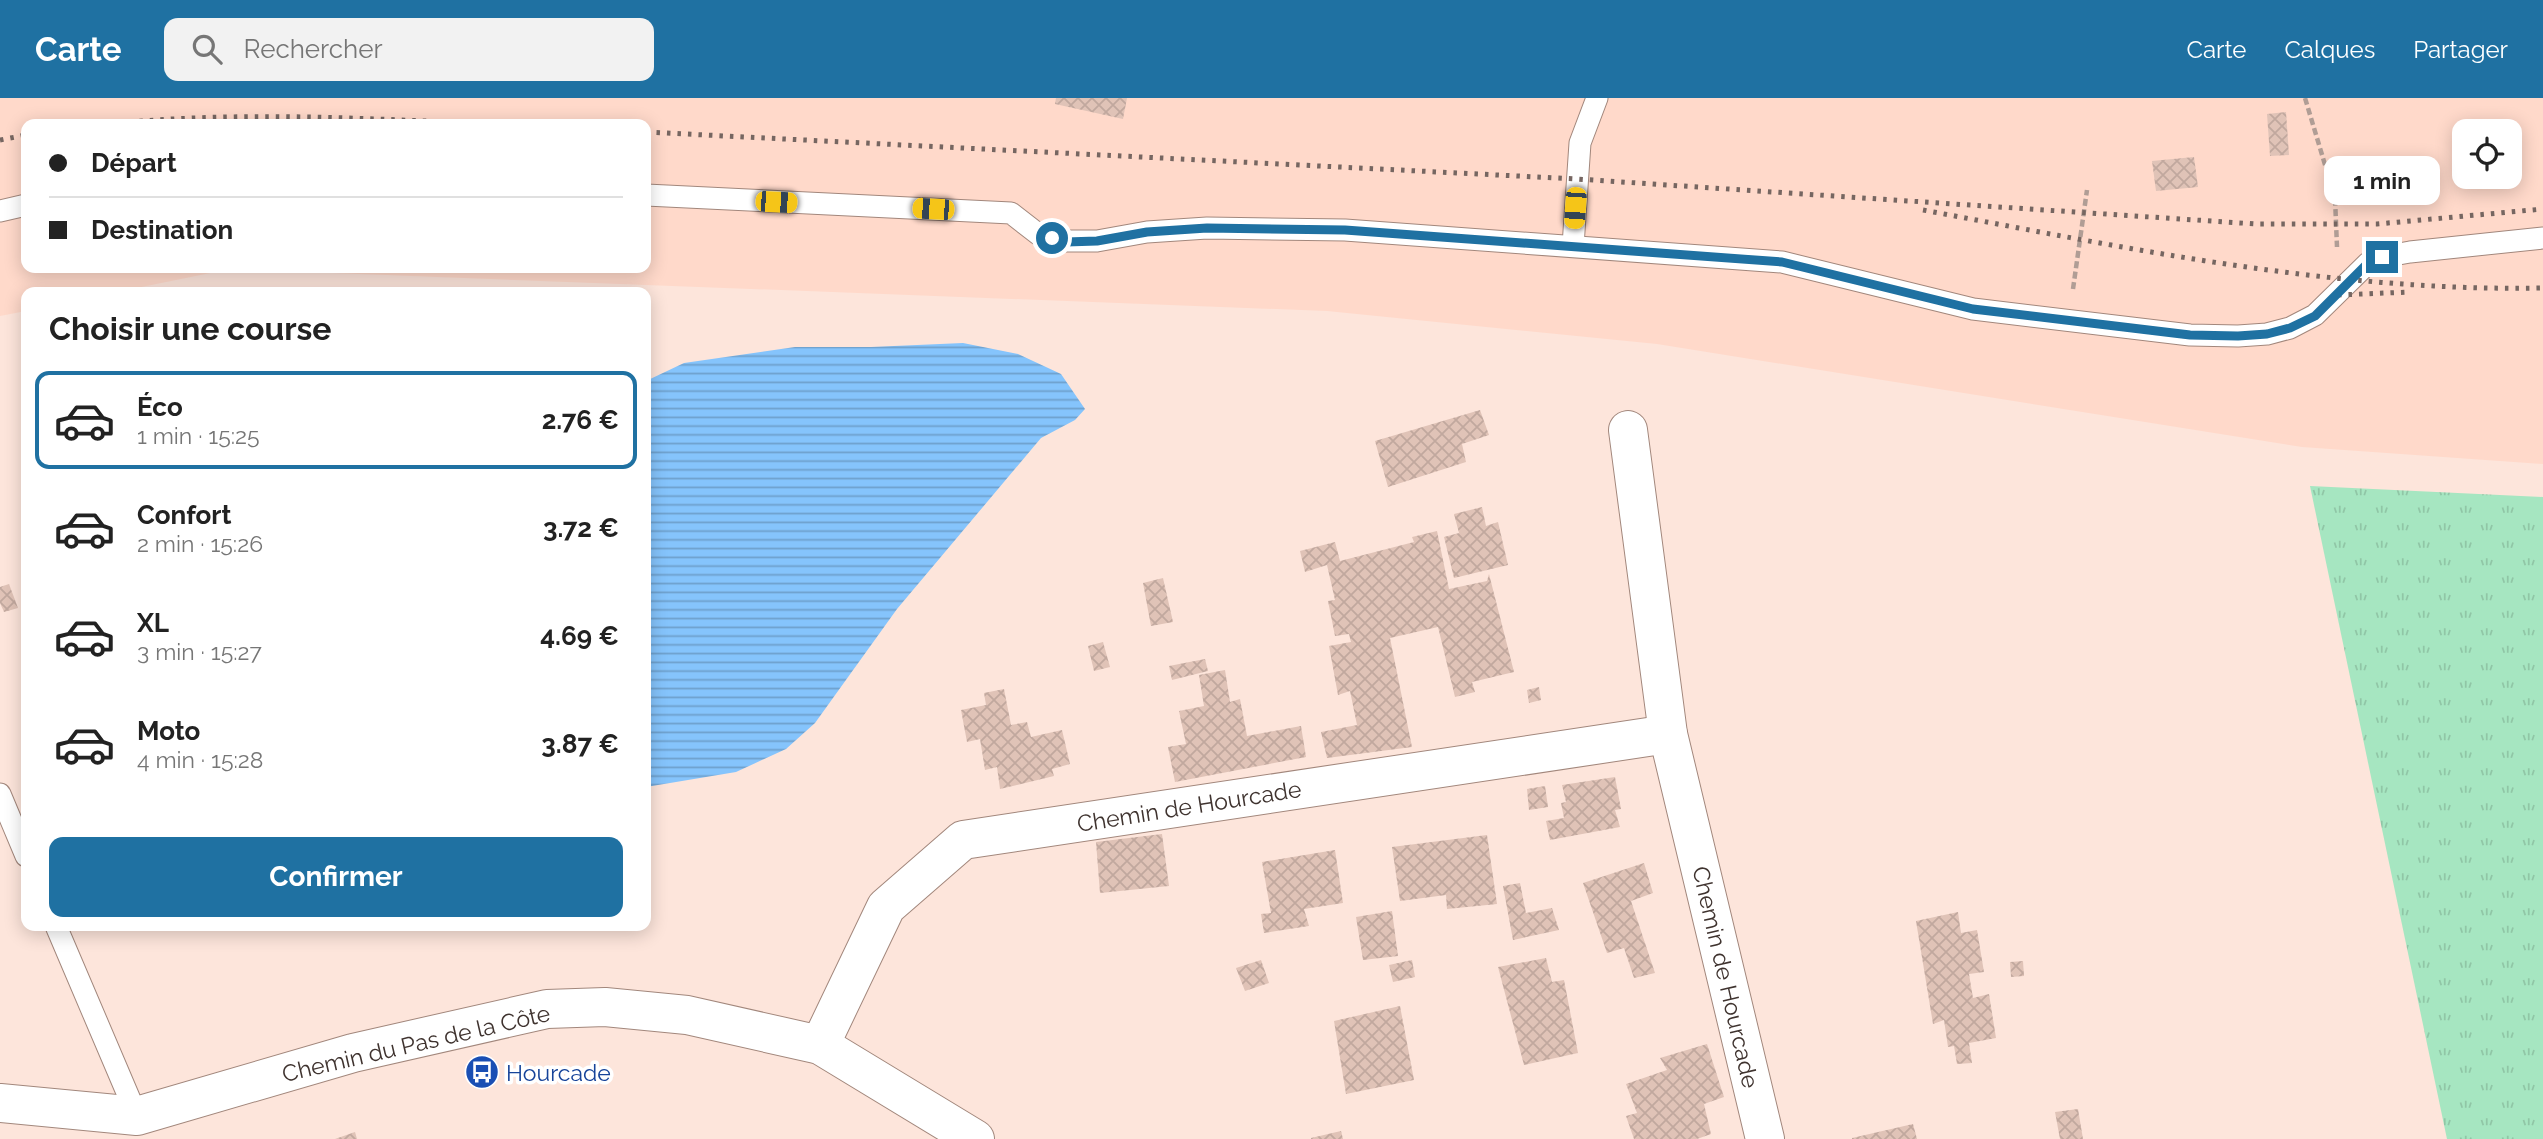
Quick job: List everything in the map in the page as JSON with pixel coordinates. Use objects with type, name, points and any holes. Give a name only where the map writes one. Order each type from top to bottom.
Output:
[{"type":"street","name":"Chemin de Hourcade","points":[[1628,430],[1668,734],[1765,1139]]},
{"type":"street","name":"Chemin de Hourcade","points":[[820,1045],[886,907],[963,840],[1668,734]]},
{"type":"street","name":"Chemin du Pas de la Côte","points":[[0,1102],[143,1127],[353,1053],[547,1009],[605,1007],[687,1015],[820,1045],[975,1139]]},
{"type":"lane","points":[[1573,246],[1580,143],[1597,98]]},
{"type":"lane","points":[[651,195],[1011,213],[1038,234],[1066,242],[1207,228],[1345,230],[1782,262],[1973,309],[2190,335],[2267,334],[2290,328],[2315,316],[2368,263],[2382,257],[2543,238]]},
{"type":"lane","points":[[0,211],[21,206]]},
{"type":"lane","points":[[0,794],[21,844]]},
{"type":"lane","points":[[58,931],[143,1127]]},
{"type":"path","points":[[2305,98],[2335,198],[2338,263],[2362,269]]},
{"type":"path","points":[[2068,321],[2087,190]]},
{"type":"shaded area","points":[[0,98],[2543,98],[2543,464],[2302,447],[1657,344],[1327,311],[334,273],[651,273],[651,119],[21,119],[21,273],[210,273],[142,287],[21,287],[21,312],[0,316]]},
{"type":"green space","points":[[2310,486],[2543,497],[2543,1139],[2447,1139]]},
{"type":"water","points":[[963,343],[1018,354],[1061,374],[1085,409],[1075,420],[1041,438],[897,609],[815,723],[786,749],[736,772],[651,786],[651,379],[684,363],[795,347]]},
{"type":"building","points":[[1056,98],[1127,98],[1123,119],[1055,104]]},
{"type":"building","points":[[2286,112],[2289,155],[2270,156],[2267,114]]},
{"type":"building","points":[[2194,157],[2198,187],[2156,191],[2152,161]]},
{"type":"building","points":[[1480,410],[1489,435],[1462,444],[1466,462],[1388,487],[1375,441]]},
{"type":"building","points":[[1482,507],[1486,526],[1498,522],[1508,565],[1454,578],[1444,537],[1459,533],[1454,514]]},
{"type":"building","points":[[1437,531],[1449,589],[1487,581],[1489,574],[1514,672],[1472,682],[1475,692],[1455,697],[1438,627],[1390,638],[1412,747],[1327,758],[1321,732],[1357,725],[1350,691],[1338,695],[1329,646],[1351,642],[1349,634],[1335,636],[1328,601],[1335,600],[1327,565],[1305,572],[1300,551],[1335,542],[1340,561],[1414,542],[1412,537]]},
{"type":"building","points":[[1163,578],[1173,622],[1151,626],[1143,583]]},
{"type":"building","points":[[9,584],[18,608],[4,612],[0,603],[0,587]]},
{"type":"building","points":[[1103,642],[1110,667],[1094,671],[1088,646]]},
{"type":"building","points":[[1205,659],[1208,671],[1172,680],[1169,666]]},
{"type":"building","points":[[1225,670],[1230,702],[1240,699],[1247,736],[1301,726],[1306,757],[1175,782],[1168,747],[1186,744],[1179,711],[1204,706],[1199,675]]},
{"type":"building","points":[[1539,687],[1541,700],[1529,703],[1527,690]]},
{"type":"building","points":[[1004,689],[1011,725],[1027,722],[1031,737],[1062,730],[1070,764],[1052,769],[1054,776],[1000,789],[997,767],[985,770],[980,739],[967,742],[961,710],[986,705],[984,693]]},
{"type":"building","points":[[1615,777],[1621,809],[1615,810],[1620,827],[1550,840],[1546,821],[1564,818],[1561,803],[1566,802],[1562,785]]},
{"type":"building","points":[[1545,786],[1548,807],[1529,810],[1527,789]]},
{"type":"building","points":[[1162,834],[1169,886],[1100,893],[1096,842]]},
{"type":"building","points":[[1487,835],[1497,904],[1447,909],[1446,895],[1400,901],[1392,847]]},
{"type":"building","points":[[1335,850],[1343,903],[1304,909],[1309,926],[1264,933],[1261,914],[1271,913],[1262,862]]},
{"type":"building","points":[[1644,863],[1653,893],[1631,901],[1655,973],[1634,978],[1624,948],[1607,953],[1583,883]]},
{"type":"building","points":[[1520,883],[1526,913],[1552,908],[1559,930],[1513,940],[1503,886]]},
{"type":"building","points":[[1392,911],[1398,956],[1363,960],[1356,917]]},
{"type":"building","points":[[1958,912],[1961,933],[1977,930],[1984,972],[1969,974],[1973,998],[1989,994],[1996,1038],[1969,1043],[1972,1063],[1957,1064],[1954,1046],[1948,1047],[1944,1020],[1933,1024],[1916,921]]},
{"type":"building","points":[[1546,958],[1552,982],[1564,980],[1578,1053],[1524,1065],[1498,967]]},
{"type":"building","points":[[1261,960],[1269,983],[1245,991],[1236,968]]},
{"type":"building","points":[[1412,960],[1415,977],[1393,982],[1389,965]]},
{"type":"building","points":[[2023,961],[2024,976],[2011,977],[2010,962]]},
{"type":"building","points":[[1400,1006],[1414,1080],[1346,1094],[1334,1021]]},
{"type":"building","points":[[1707,1044],[1724,1097],[1704,1104],[1711,1134],[1697,1139],[1634,1139],[1626,1116],[1637,1113],[1626,1084],[1667,1070],[1660,1058]]},
{"type":"building","points":[[2078,1109],[2083,1139],[2060,1139],[2055,1112]]},
{"type":"building","points":[[1913,1124],[1917,1139],[1852,1139],[1852,1138]]},
{"type":"building","points":[[1341,1131],[1343,1139],[1311,1139],[1311,1138]]},
{"type":"building","points":[[355,1132],[357,1139],[335,1139]]},
{"type":"railway","points":[[180,119],[369,119]]},
{"type":"railway","points":[[651,132],[1577,179],[2256,224],[2377,224],[2543,209]]},
{"type":"railway","points":[[0,140],[21,136]]},
{"type":"railway","points":[[1923,210],[2231,265],[2309,275],[2387,283],[2543,288]]},
{"type":"railway","points":[[2338,295],[2410,292]]},
{"type":"place","name":"Hourcade","points":[[482,1072]]},
{"type":"route","points":[[1052,238],[1066,242],[1097,241],[1147,232],[1207,228],[1345,230],[1782,262],[1973,309],[2190,335],[2238,336],[2267,334],[2290,328],[2315,316],[2368,263],[2382,257]]}]
